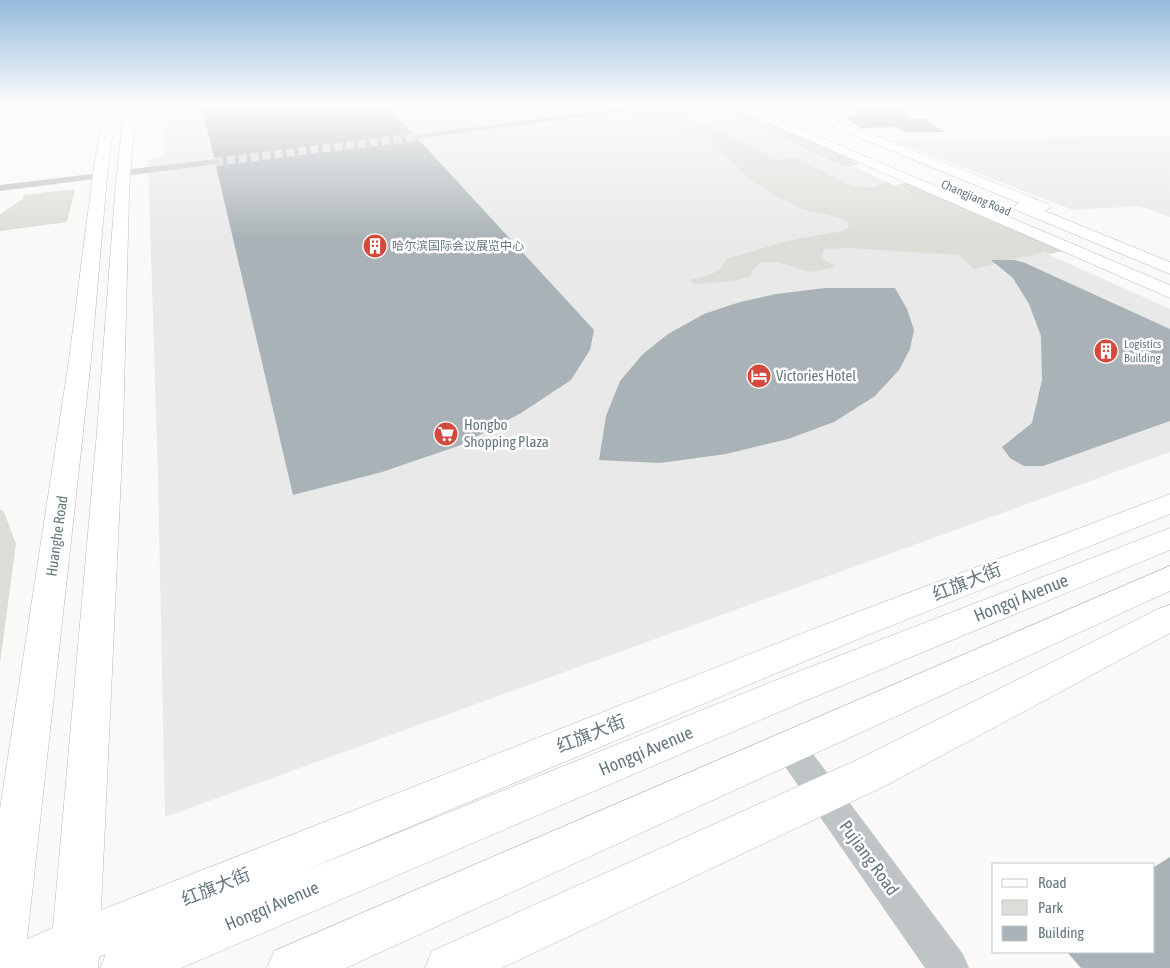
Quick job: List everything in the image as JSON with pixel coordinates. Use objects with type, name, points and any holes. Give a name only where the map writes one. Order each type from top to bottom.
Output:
[{"type":"main road","name":"Huanghe Road","points":[[76,956],[110,432],[112,150]]},
{"type":"main road","name":"Huanghe Road","points":[[0,966],[80,360],[118,150]]},
{"type":"main road","points":[[843,150],[1170,292]]},
{"type":"main road","name":"Changjiang Road","points":[[864,150],[1170,279]]},
{"type":"main road","name":"Changjiang Road","points":[[883,150],[1170,268]]},
{"type":"main road","points":[[904,150],[1170,257]]},
{"type":"main road","name":"红旗大街","points":[[14,968],[76,956],[842,631],[1170,503]]},
{"type":"main road","name":"Hongqi Avenue","points":[[124,968],[787,692],[1170,538]]},
{"type":"main road","points":[[291,968],[1170,578]]},
{"type":"main road","points":[[449,968],[873,772],[1170,618]]},
{"type":"street","points":[[0,188],[215,162]]},
{"type":"street","name":"Pujiang Road","points":[[790,748],[949,968]]},
{"type":"shaded area","points":[[165,150],[806,150],[847,169],[854,167],[1170,309],[1170,452],[165,817],[158,477],[148,160],[165,157]]},
{"type":"shaded area","points":[[918,150],[1170,150],[1170,217],[1139,206],[1073,210]]},
{"type":"green space","points":[[719,150],[759,150],[779,160],[795,158],[853,186],[874,188],[887,182],[931,202],[895,185],[910,182],[1064,251],[1049,254],[1044,252],[974,269],[959,255],[848,248],[824,249],[822,258],[836,267],[811,272],[777,262],[761,262],[754,268],[750,276],[735,281],[694,284],[690,280],[716,271],[724,264],[726,259],[788,241],[842,231],[848,228],[849,224],[840,218],[803,209],[774,195],[745,176]]},
{"type":"green space","points":[[808,150],[835,150],[857,160],[853,161],[859,164],[846,168]]},
{"type":"green space","points":[[75,189],[67,222],[0,231],[0,214],[23,199],[23,195]]},
{"type":"green space","points":[[0,509],[4,512],[16,544],[0,663]]},
{"type":"building","name":"哈尔滨国际会议展览中心","points":[[212,150],[428,150],[594,330],[590,350],[571,380],[521,413],[461,445],[382,472],[293,495],[216,166],[219,165],[220,160],[214,157]]},
{"type":"building","name":"Logistics Building","points":[[991,260],[1015,260],[1025,263],[1170,329],[1170,421],[1043,466],[1024,466],[1010,458],[1002,447],[1032,423],[1042,380],[1041,336],[1029,304],[1013,278]]},
{"type":"building","name":"Victories Hotel","points":[[825,288],[895,288],[907,309],[914,330],[910,349],[899,370],[875,396],[834,422],[788,439],[726,454],[660,463],[599,460],[606,416],[620,381],[643,354],[668,334],[704,314],[740,302],[776,294]]},
{"type":"building","points":[[1170,857],[1170,968],[1081,968],[1068,953],[1155,953],[1155,866]]},
{"type":"tunnel","points":[[215,162],[310,150]]},
{"type":"place","name":"哈尔滨国际会议展览中心","points":[[375,246]]},
{"type":"place","name":"Logistics Building","points":[[1106,351]]},
{"type":"place","name":"Victories Hotel","points":[[759,376]]},
{"type":"place","name":"Hongbo Shopping Plaza","points":[[446,434]]}]
